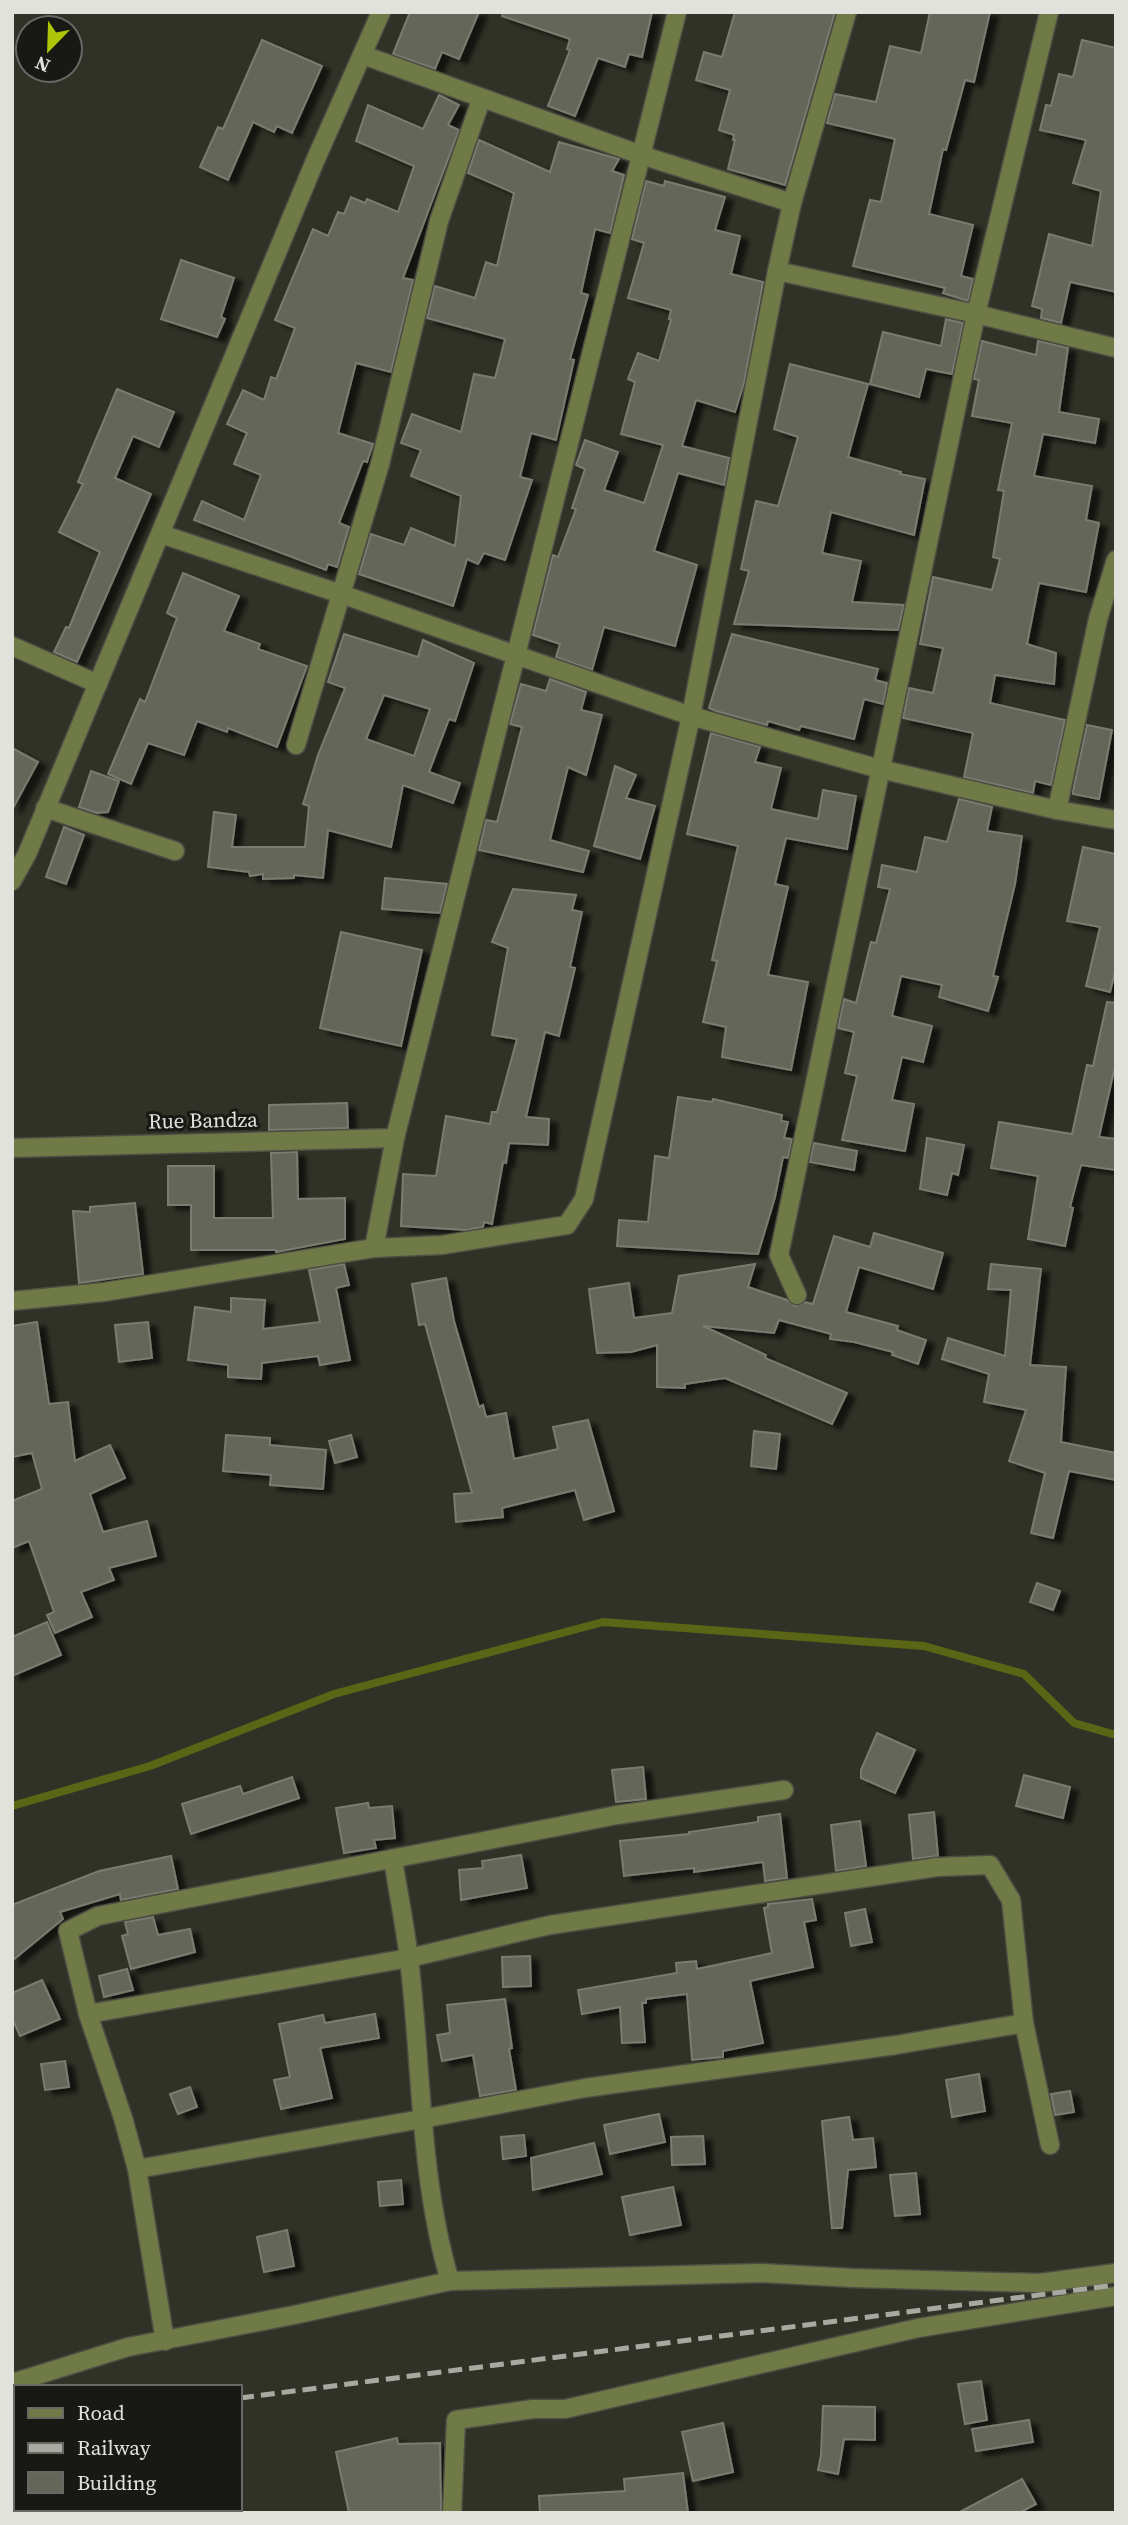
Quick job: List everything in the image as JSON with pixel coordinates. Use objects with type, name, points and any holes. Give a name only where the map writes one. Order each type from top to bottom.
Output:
[{"type":"street","points":[[12,881],[20,850],[45,808],[315,160],[381,12]]},
{"type":"street","points":[[374,1248],[395,1138],[677,12]]},
{"type":"street","points":[[12,1301],[104,1292],[374,1248],[442,1245],[567,1225],[584,1199],[691,716],[792,203],[847,12]]},
{"type":"street","points":[[797,1295],[779,1255],[976,314],[1049,12]]},
{"type":"street","points":[[363,55],[481,100],[792,203]]},
{"type":"street","points":[[296,745],[380,464],[439,221],[481,100]]},
{"type":"street","points":[[777,271],[976,314],[1116,348]]},
{"type":"street","points":[[161,534],[691,716],[880,769],[1057,810],[1116,820]]},
{"type":"street","points":[[1057,810],[1098,619],[1116,560]]},
{"type":"street","points":[[12,646],[98,684]]},
{"type":"street","points":[[45,808],[175,851]]},
{"type":"street","name":"Rue Bandza","points":[[12,1147],[395,1138]]},
{"type":"street","points":[[165,2341],[137,2169],[88,2014],[68,1931],[98,1916],[617,1815],[784,1790]]},
{"type":"street","points":[[393,1859],[409,1958],[422,2119],[440,2247],[450,2281]]},
{"type":"street","points":[[88,2014],[409,1958],[550,1926],[937,1867],[990,1865],[1011,1900],[1024,2024],[1050,2145]]},
{"type":"street","points":[[137,2169],[585,2088],[897,2045],[1024,2024]]},
{"type":"street","points":[[12,2383],[128,2347],[450,2281],[761,2273],[1040,2283],[1116,2273]]},
{"type":"street","points":[[452,2513],[456,2420],[533,2409],[565,2409],[918,2328],[1116,2296]]},
{"type":"building","points":[[410,12],[479,12],[459,59],[442,52],[435,69],[393,54]]},
{"type":"building","points":[[503,12],[652,12],[642,57],[629,54],[625,67],[598,58],[575,116],[548,106],[570,50],[567,49],[570,39],[502,16]]},
{"type":"building","points":[[735,12],[835,12],[785,185],[728,169],[734,135],[719,130],[730,90],[696,80],[704,52],[722,57]]},
{"type":"building","points":[[930,12],[990,12],[974,82],[965,80],[946,150],[943,149],[929,214],[973,225],[961,276],[973,279],[968,301],[943,293],[945,288],[853,266],[870,200],[881,202],[895,139],[827,123],[835,94],[876,102],[890,46],[921,53]]},
{"type":"building","points":[[262,40],[322,66],[292,133],[277,126],[274,132],[253,122],[228,180],[200,167],[218,127],[223,129]]},
{"type":"building","points":[[1082,40],[1116,48],[1116,292],[1070,282],[1061,323],[1041,318],[1042,309],[1032,306],[1049,234],[1092,246],[1101,191],[1073,183],[1086,140],[1040,130],[1046,105],[1051,106],[1059,74],[1073,77]]},
{"type":"building","points":[[439,95],[459,105],[448,125],[459,130],[403,278],[413,280],[391,372],[356,363],[338,433],[373,444],[367,462],[363,461],[339,523],[349,527],[337,567],[328,564],[326,570],[194,520],[202,501],[244,520],[261,475],[234,464],[247,433],[227,424],[243,390],[264,400],[271,377],[276,379],[295,328],[275,320],[313,229],[328,236],[338,212],[344,214],[351,197],[365,203],[367,199],[398,212],[414,166],[356,141],[368,105],[423,129]]},
{"type":"building","points":[[479,140],[550,172],[559,142],[619,159],[612,171],[624,175],[610,233],[595,229],[581,293],[588,295],[570,359],[574,360],[556,440],[531,433],[520,477],[532,480],[505,560],[484,553],[478,564],[467,559],[453,606],[359,574],[371,534],[404,545],[411,528],[455,546],[461,496],[411,476],[421,450],[401,443],[412,414],[461,432],[474,374],[495,378],[505,339],[427,318],[435,286],[475,298],[486,262],[497,266],[514,193],[468,173]]},
{"type":"building","points":[[646,181],[664,186],[665,181],[725,197],[715,230],[740,236],[731,274],[763,282],[744,383],[735,412],[696,400],[682,446],[729,458],[724,485],[678,473],[654,551],[697,565],[675,646],[604,627],[592,670],[556,657],[560,644],[533,635],[553,555],[558,557],[576,509],[572,508],[585,469],[576,465],[585,440],[618,452],[604,490],[644,503],[663,445],[621,434],[635,382],[628,379],[638,353],[659,361],[671,320],[671,310],[628,298],[644,243],[632,239]]},
{"type":"building","points":[[181,260],[234,278],[221,317],[225,319],[217,337],[161,319]]},
{"type":"building","points":[[946,319],[963,323],[952,374],[926,369],[919,397],[870,384],[883,332],[941,346]]},
{"type":"building","points":[[982,341],[1036,355],[1038,341],[1068,348],[1059,412],[1099,419],[1095,443],[1043,434],[1034,476],[1092,486],[1086,520],[1099,523],[1086,592],[1039,583],[1027,644],[1056,653],[1054,684],[995,675],[990,703],[1065,720],[1051,785],[1035,781],[1033,793],[964,777],[973,733],[903,718],[909,688],[933,693],[943,648],[920,644],[933,577],[992,590],[1000,559],[993,557],[1004,491],[998,490],[1012,423],[972,416],[979,380],[974,379]]},
{"type":"building","points":[[790,364],[868,384],[848,457],[925,479],[914,535],[831,512],[822,553],[861,561],[852,602],[904,605],[898,630],[734,624],[749,571],[741,569],[756,501],[778,506],[798,437],[774,429]]},
{"type":"building","points":[[117,389],[174,412],[159,447],[133,436],[115,478],[151,494],[77,662],[54,652],[66,627],[69,628],[100,552],[59,532],[83,484],[78,482]]},
{"type":"building","points":[[183,573],[239,596],[224,631],[260,644],[258,649],[307,666],[277,747],[228,728],[227,732],[197,721],[184,755],[148,743],[131,784],[108,774],[140,699],[145,702],[177,618],[167,613]]},
{"type":"building","points":[[344,634],[418,657],[423,640],[474,663],[455,721],[449,719],[429,772],[460,783],[453,803],[403,785],[391,847],[328,830],[323,878],[294,875],[294,878],[263,879],[263,874],[250,876],[249,872],[208,867],[214,812],[236,815],[232,847],[305,847],[309,806],[303,804],[318,755],[345,688],[328,682]],"holes":[[[384,695],[430,709],[414,756],[366,739]]]},
{"type":"building","points":[[732,634],[878,669],[875,680],[887,683],[883,704],[864,699],[854,739],[801,726],[799,730],[768,721],[767,725],[709,708]]},
{"type":"building","points":[[550,679],[586,692],[581,710],[602,715],[586,775],[568,767],[550,840],[589,851],[583,872],[479,850],[486,820],[497,822],[522,727],[510,724],[521,684],[546,691]]},
{"type":"building","points":[[1087,725],[1112,730],[1099,799],[1073,794]]},
{"type":"building","points":[[711,733],[760,747],[755,762],[781,768],[771,809],[818,819],[823,790],[856,796],[847,849],[786,838],[775,884],[788,887],[768,975],[808,982],[791,1070],[722,1057],[726,1027],[703,1022],[717,961],[712,960],[738,846],[687,834]]},
{"type":"building","points":[[12,748],[38,762],[12,810]]},
{"type":"building","points":[[615,766],[636,775],[626,798],[655,806],[640,859],[594,846]]},
{"type":"building","points":[[91,771],[119,781],[108,812],[97,813],[79,807]]},
{"type":"building","points":[[959,799],[992,807],[987,831],[1022,836],[1015,884],[993,976],[998,977],[988,1011],[939,997],[942,985],[901,976],[892,1016],[932,1026],[923,1062],[902,1057],[892,1100],[914,1104],[905,1151],[842,1140],[857,1076],[845,1073],[854,1032],[838,1028],[844,999],[856,1003],[871,942],[876,943],[890,889],[878,887],[882,865],[917,872],[925,837],[947,842]]},
{"type":"building","points":[[64,827],[84,835],[66,884],[46,877]]},
{"type":"building","points":[[1083,847],[1116,854],[1116,968],[1110,992],[1086,986],[1100,927],[1067,921]]},
{"type":"building","points":[[385,878],[447,884],[440,913],[382,909]]},
{"type":"building","points":[[513,889],[576,895],[572,910],[582,912],[570,967],[575,968],[559,1036],[545,1032],[526,1117],[549,1119],[548,1145],[509,1143],[492,1224],[484,1222],[483,1227],[466,1230],[401,1226],[403,1174],[436,1176],[446,1116],[490,1124],[492,1112],[497,1112],[517,1039],[492,1035],[508,948],[492,942]]},
{"type":"building","points":[[341,932],[422,950],[401,1046],[320,1028]]},
{"type":"building","points":[[1107,1002],[1116,1003],[1116,1062],[1099,1137],[1116,1139],[1116,1170],[1081,1165],[1070,1207],[1073,1208],[1065,1246],[1028,1239],[1038,1176],[991,1168],[999,1122],[1072,1134],[1087,1065],[1093,1066]]},
{"type":"building","points":[[678,1097],[712,1102],[713,1099],[782,1115],[781,1121],[788,1122],[784,1138],[792,1139],[788,1158],[783,1157],[775,1197],[758,1254],[617,1246],[619,1220],[648,1222],[655,1156],[669,1158]]},
{"type":"building","points":[[347,1103],[348,1128],[269,1130],[269,1105]]},
{"type":"building","points":[[927,1138],[964,1145],[958,1175],[952,1173],[947,1195],[920,1189]]},
{"type":"building","points":[[814,1143],[857,1151],[854,1170],[810,1162]]},
{"type":"building","points":[[297,1152],[298,1199],[345,1198],[345,1239],[276,1252],[191,1250],[191,1205],[168,1205],[168,1166],[214,1166],[214,1218],[273,1218],[271,1153]]},
{"type":"building","points":[[135,1203],[143,1274],[79,1283],[73,1211],[90,1212],[90,1207]]},
{"type":"building","points":[[874,1233],[943,1253],[933,1289],[859,1267],[846,1312],[898,1326],[897,1330],[926,1340],[918,1364],[892,1355],[893,1352],[830,1339],[831,1334],[779,1320],[774,1333],[703,1326],[766,1355],[765,1358],[847,1393],[832,1424],[725,1378],[685,1384],[685,1388],[657,1387],[657,1345],[631,1352],[597,1353],[589,1289],[629,1283],[634,1318],[672,1313],[679,1276],[755,1264],[748,1287],[787,1300],[795,1306],[805,1302],[813,1304],[834,1236],[870,1247]]},
{"type":"building","points":[[344,1264],[349,1285],[336,1288],[350,1360],[320,1365],[318,1356],[262,1363],[261,1379],[228,1377],[228,1365],[188,1360],[195,1307],[231,1312],[231,1298],[265,1300],[263,1329],[320,1322],[309,1270]]},
{"type":"building","points":[[991,1264],[1041,1269],[1030,1365],[1066,1367],[1061,1442],[1116,1453],[1116,1480],[1069,1471],[1053,1538],[1031,1533],[1045,1473],[1009,1461],[1026,1410],[984,1402],[989,1374],[942,1359],[948,1338],[1005,1356],[1011,1290],[988,1289]]},
{"type":"building","points":[[446,1278],[454,1321],[479,1407],[483,1405],[486,1417],[506,1413],[514,1459],[558,1449],[553,1427],[588,1420],[614,1511],[584,1520],[575,1490],[502,1508],[503,1517],[456,1522],[454,1494],[472,1493],[425,1324],[419,1325],[412,1284]]},
{"type":"building","points":[[37,1322],[49,1404],[68,1402],[75,1461],[110,1445],[125,1478],[90,1494],[103,1532],[147,1521],[156,1556],[109,1568],[114,1580],[81,1592],[92,1617],[55,1633],[47,1615],[54,1612],[29,1541],[12,1548],[12,1501],[42,1489],[32,1453],[12,1457],[12,1326]]},
{"type":"building","points":[[148,1322],[152,1358],[119,1362],[115,1325]]},
{"type":"building","points":[[754,1431],[780,1434],[776,1469],[751,1466]]},
{"type":"building","points":[[226,1435],[270,1438],[270,1445],[326,1450],[323,1489],[270,1485],[271,1475],[223,1471]]},
{"type":"building","points":[[351,1435],[357,1457],[335,1463],[329,1441]]},
{"type":"building","points":[[1037,1583],[1060,1591],[1053,1610],[1030,1602]]},
{"type":"building","points":[[47,1622],[61,1655],[12,1676],[12,1637]]},
{"type":"building","points":[[877,1733],[915,1750],[895,1793],[861,1778],[861,1770]]},
{"type":"building","points":[[643,1767],[646,1799],[616,1802],[612,1770]]},
{"type":"building","points":[[1024,1775],[1070,1787],[1063,1818],[1016,1806]]},
{"type":"building","points":[[292,1777],[299,1798],[191,1834],[182,1804],[240,1786],[243,1794]]},
{"type":"building","points":[[368,1803],[369,1808],[392,1806],[395,1838],[374,1840],[376,1848],[344,1853],[336,1808]]},
{"type":"building","points":[[934,1812],[938,1856],[913,1859],[909,1815]]},
{"type":"building","points":[[780,1814],[787,1878],[765,1881],[763,1862],[694,1872],[694,1868],[624,1876],[620,1841],[689,1834],[758,1822],[758,1817]]},
{"type":"building","points":[[860,1821],[866,1866],[836,1871],[831,1825]]},
{"type":"building","points":[[521,1855],[527,1888],[461,1900],[459,1870],[483,1868],[482,1861]]},
{"type":"building","points":[[171,1856],[178,1889],[121,1900],[120,1894],[60,1912],[63,1919],[12,1961],[12,1905],[99,1871]]},
{"type":"building","points":[[812,1899],[816,1920],[804,1922],[813,1967],[750,1981],[763,2043],[723,2051],[723,2057],[692,2060],[687,1994],[646,1999],[646,2003],[642,2003],[645,2042],[622,2043],[620,2007],[582,2014],[578,1990],[677,1973],[676,1963],[696,1961],[697,1969],[772,1953],[764,1908],[768,1907],[768,1904]]},
{"type":"building","points":[[865,1909],[872,1942],[851,1946],[845,1913]]},
{"type":"building","points":[[153,1917],[158,1935],[190,1929],[195,1952],[131,1969],[122,1936],[128,1934],[125,1922]]},
{"type":"building","points":[[530,1956],[531,1986],[503,1987],[502,1957]]},
{"type":"building","points":[[127,1969],[133,1990],[104,1997],[99,1976]]},
{"type":"building","points":[[42,1980],[60,2019],[20,2036],[12,2018],[12,1993]]},
{"type":"building","points":[[505,1999],[516,2090],[480,2096],[473,2055],[442,2061],[437,2035],[450,2033],[447,2005]]},
{"type":"building","points":[[375,2014],[379,2038],[320,2048],[332,2098],[281,2109],[274,2080],[290,2077],[279,2024],[323,2015],[325,2023]]},
{"type":"building","points":[[65,2061],[69,2087],[45,2090],[41,2064]]},
{"type":"building","points":[[979,2074],[985,2111],[952,2117],[946,2080]]},
{"type":"building","points":[[190,2087],[197,2107],[178,2114],[170,2094]]},
{"type":"building","points":[[1070,2091],[1074,2112],[1055,2115],[1051,2094]]},
{"type":"building","points":[[659,2114],[665,2142],[610,2154],[604,2125]]},
{"type":"building","points":[[849,2117],[853,2140],[873,2138],[876,2167],[848,2170],[842,2228],[832,2228],[822,2121]]},
{"type":"building","points":[[524,2135],[526,2156],[503,2159],[501,2137]]},
{"type":"building","points":[[703,2136],[705,2164],[672,2165],[671,2137]]},
{"type":"building","points":[[594,2143],[602,2174],[533,2190],[531,2158]]},
{"type":"building","points":[[916,2173],[920,2214],[895,2216],[890,2175]]},
{"type":"building","points":[[401,2180],[403,2204],[380,2206],[378,2182]]},
{"type":"building","points":[[673,2187],[681,2225],[630,2235],[622,2197]]},
{"type":"building","points":[[287,2230],[294,2266],[264,2272],[257,2237]]},
{"type":"building","points":[[981,2381],[987,2420],[965,2424],[958,2384]]},
{"type":"building","points":[[823,2406],[875,2407],[875,2440],[844,2439],[838,2474],[818,2470]]},
{"type":"building","points":[[1029,2420],[1033,2442],[976,2451],[972,2429]]},
{"type":"building","points":[[723,2423],[733,2472],[693,2481],[682,2432]]},
{"type":"building","points":[[397,2438],[398,2444],[440,2443],[441,2513],[349,2513],[336,2452]]},
{"type":"building","points":[[683,2473],[688,2513],[540,2513],[539,2496],[625,2491],[624,2479]]},
{"type":"building","points":[[1022,2479],[1036,2504],[1019,2513],[958,2513]]},
{"type":"waterway","points":[[12,1806],[150,1766],[334,1694],[603,1622],[924,1646],[1024,1674],[1074,1723],[1116,1735]]},
{"type":"railway","points":[[242,2398],[1116,2285]]}]
